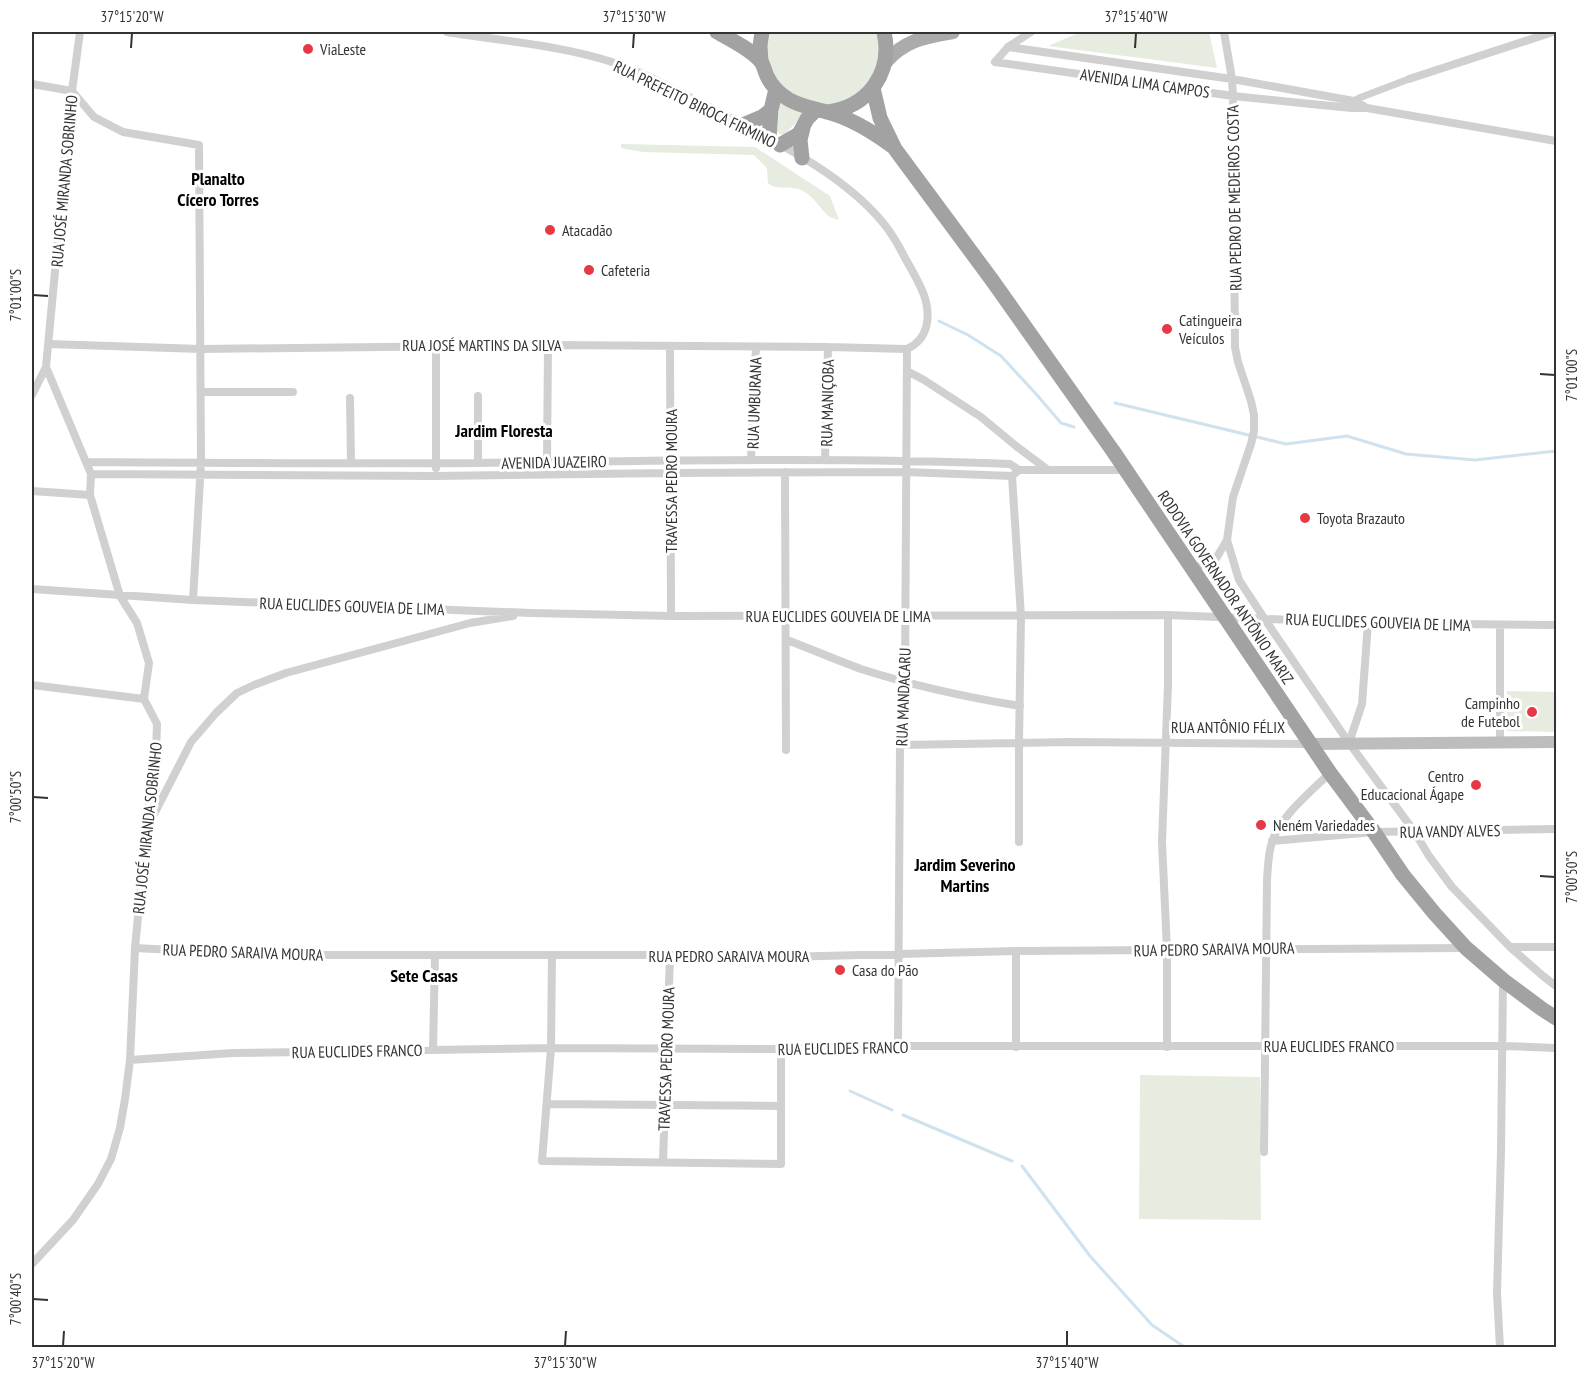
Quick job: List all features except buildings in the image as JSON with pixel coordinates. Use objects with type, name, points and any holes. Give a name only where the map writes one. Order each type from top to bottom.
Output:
[{"type":"highway","name":"RODOVIA GOVERNADOR ANTÔNIO MARIZ","points":[[717,32],[741,45],[761,62],[768,79],[789,99],[802,106],[862,126],[895,149]]},
{"type":"highway","points":[[761,62],[762,32]]},
{"type":"highway","points":[[802,158],[800,140],[807,119],[821,111],[836,111],[852,105],[873,88],[885,63],[884,32]]},
{"type":"highway","name":"RODOVIA GOVERNADOR ANTÔNIO MARIZ","points":[[873,88],[880,118],[895,149],[992,280],[1125,470],[1310,744],[1403,875],[1466,948],[1503,980],[1557,1018]]},
{"type":"highway","points":[[776,89],[771,110],[774,142],[799,134],[804,126]]},
{"type":"highway","points":[[743,125],[762,117],[771,110]]},
{"type":"main road","points":[[885,63],[894,53],[913,41],[952,32]]},
{"type":"main road","name":"RUA ANTÔNIO FÉLIX","points":[[1310,744],[1557,742]]},
{"type":"street","name":"RUA JOSÉ MIRANDA SOBRINHO","points":[[32,395],[46,367],[72,91],[80,32]]},
{"type":"street","name":"RUA PREFEITO BIROCA FIRMINO","points":[[447,32],[543,47],[613,62],[655,80],[743,125],[817,167],[854,194],[884,224],[903,253]]},
{"type":"street","points":[[1008,47],[1031,32]]},
{"type":"street","name":"RUA PEDRO DE MEDEIROS COSTA","points":[[1191,568],[1214,562],[1227,540],[1236,484],[1254,430],[1251,401],[1235,346],[1233,96],[1224,32]]},
{"type":"street","points":[[1353,104],[1366,95],[1409,79],[1542,33],[1553,32]]},
{"type":"street","name":"AVENIDA LIMA CAMPOS","points":[[1353,104],[1233,96],[995,62],[1008,47],[1232,79],[1353,104],[1367,108],[1557,141]]},
{"type":"street","points":[[1111,78],[1113,62]]},
{"type":"street","points":[[1186,88],[1188,73]]},
{"type":"street","points":[[32,84],[72,91],[94,117],[123,132],[199,145],[201,476],[193,600]]},
{"type":"street","name":"RUA MANDACARU","points":[[898,1046],[900,745],[905,682],[907,371],[911,347],[926,331],[928,321],[927,306],[918,281],[903,253]]},
{"type":"street","name":"RUA JOSÉ MARTINS DA SILVA","points":[[49,344],[201,349],[436,345],[911,347]]},
{"type":"street","points":[[435,476],[436,345]]},
{"type":"street","points":[[548,345],[548,461]]},
{"type":"street","name":"TRAVESSA PEDRO MOURA","points":[[670,346],[671,616]]},
{"type":"street","name":"RUA UMBURANA","points":[[752,460],[756,346]]},
{"type":"street","name":"RUA MANIÇOBA","points":[[825,459],[828,347]]},
{"type":"street","points":[[32,685],[144,699],[149,663],[137,623],[120,596],[90,495],[91,474],[46,367]]},
{"type":"street","points":[[907,371],[981,417],[1048,470]]},
{"type":"street","points":[[202,392],[293,392]]},
{"type":"street","points":[[478,396],[478,463]]},
{"type":"street","points":[[350,398],[351,463]]},
{"type":"street","name":"AVENIDA JUAZEIRO","points":[[86,462],[478,463],[825,459],[1011,464],[1016,473]]},
{"type":"street","name":"AVENIDA JUAZEIRO","points":[[91,474],[435,476],[785,472],[1016,473],[1048,470],[1125,470]]},
{"type":"street","points":[[785,472],[786,750]]},
{"type":"street","points":[[1016,473],[1021,616],[1019,842]]},
{"type":"street","points":[[32,491],[90,495]]},
{"type":"street","name":"RUA PEDRO DE MEDEIROS COSTA","points":[[1227,540],[1239,580],[1264,618]]},
{"type":"street","name":"RUA EUCLIDES GOUVEIA DE LIMA","points":[[32,589],[193,600],[531,613],[671,616],[1168,615],[1368,623],[1557,625]]},
{"type":"street","points":[[146,830],[191,742],[237,693],[286,673],[431,633],[470,623],[531,613]]},
{"type":"street","points":[[1167,1047],[1167,950],[1162,842],[1168,684],[1168,615]]},
{"type":"street","points":[[1264,618],[1349,743],[1452,887],[1510,947],[1557,986]]},
{"type":"street","points":[[1349,743],[1362,704],[1368,623]]},
{"type":"street","points":[[1500,625],[1500,743]]},
{"type":"street","points":[[787,640],[859,668],[905,682],[959,696],[1020,706]]},
{"type":"street","name":"RUA JOSÉ MIRANDA SOBRINHO","points":[[32,1264],[73,1220],[98,1184],[111,1159],[120,1128],[130,1060],[135,948],[158,724],[144,699]]},
{"type":"street","name":"RUA ANTÔNIO FÉLIX","points":[[900,745],[1310,744]]},
{"type":"street","points":[[1264,1152],[1268,859],[1272,841],[1284,822],[1303,798],[1330,773]]},
{"type":"street","name":"RUA VANDY ALVES","points":[[1272,841],[1374,832],[1557,829]]},
{"type":"street","points":[[1510,947],[1557,946]]},
{"type":"street","name":"RUA PEDRO SARAIVA MOURA","points":[[135,948],[268,955],[783,957],[1016,951],[1466,948]]},
{"type":"street","points":[[1016,951],[1016,1047]]},
{"type":"street","points":[[552,955],[551,1048],[542,1161],[781,1164],[781,1049]]},
{"type":"street","name":"TRAVESSA PEDRO MOURA","points":[[663,1162],[670,955]]},
{"type":"street","points":[[433,1050],[435,956]]},
{"type":"street","points":[[1500,1347],[1497,1293],[1503,980]]},
{"type":"street","name":"RUA EUCLIDES FRANCO","points":[[130,1060],[232,1053],[551,1048],[781,1049],[898,1046],[1503,1046],[1557,1048]]},
{"type":"street","points":[[547,1104],[781,1106]]},
{"type":"shaded area","points":[[770,32],[877,32],[881,54],[870,82],[859,93],[845,101],[830,105],[800,100],[776,80],[769,66],[767,51]]},
{"type":"shaded area","points":[[1081,32],[1209,32],[1217,68],[1048,46]]},
{"type":"shaded area","points":[[780,101],[805,113],[784,135],[777,131]]},
{"type":"shaded area","points":[[621,144],[755,147],[830,196],[839,220],[826,214],[805,192],[775,187],[768,183],[767,168],[754,155],[643,152],[621,148]]},
{"type":"shaded area","name":"Campinho de Futebol","points":[[1507,691],[1556,692],[1556,732],[1507,731]]},
{"type":"shaded area","points":[[1140,1075],[1260,1077],[1261,1220],[1139,1219]]},
{"type":"waterway","points":[[939,321],[968,335],[1001,356],[1061,423],[1074,427]]},
{"type":"waterway","points":[[1115,403],[1286,444],[1347,436],[1406,454],[1475,460],[1556,451]]},
{"type":"waterway","points":[[850,1091],[892,1110]]},
{"type":"waterway","points":[[903,1115],[1012,1161]]},
{"type":"waterway","points":[[1022,1166],[1090,1256],[1152,1325],[1186,1348]]},
{"type":"place","name":"ViaLeste","points":[[308,49]]},
{"type":"place","name":"Atacadão","points":[[550,230]]},
{"type":"place","name":"Cafeteria","points":[[589,270]]},
{"type":"place","name":"Catingueira Veículos","points":[[1167,329]]},
{"type":"place","name":"Toyota Brazauto","points":[[1305,518]]},
{"type":"place","name":"Campinho de Futebol","points":[[1532,712]]},
{"type":"place","name":"Centro Educacional Ágape","points":[[1476,785]]},
{"type":"place","name":"Neném Variedades","points":[[1261,825]]},
{"type":"place","name":"Casa do Pão","points":[[840,970]]},
{"type":"district","name":"Planalto Cícero Torres","points":[[218,188]]},
{"type":"district","name":"Jardim Floresta","points":[[504,430]]},
{"type":"district","name":"Jardim Severino Martins","points":[[965,874]]},
{"type":"district","name":"Sete Casas","points":[[424,975]]}]
